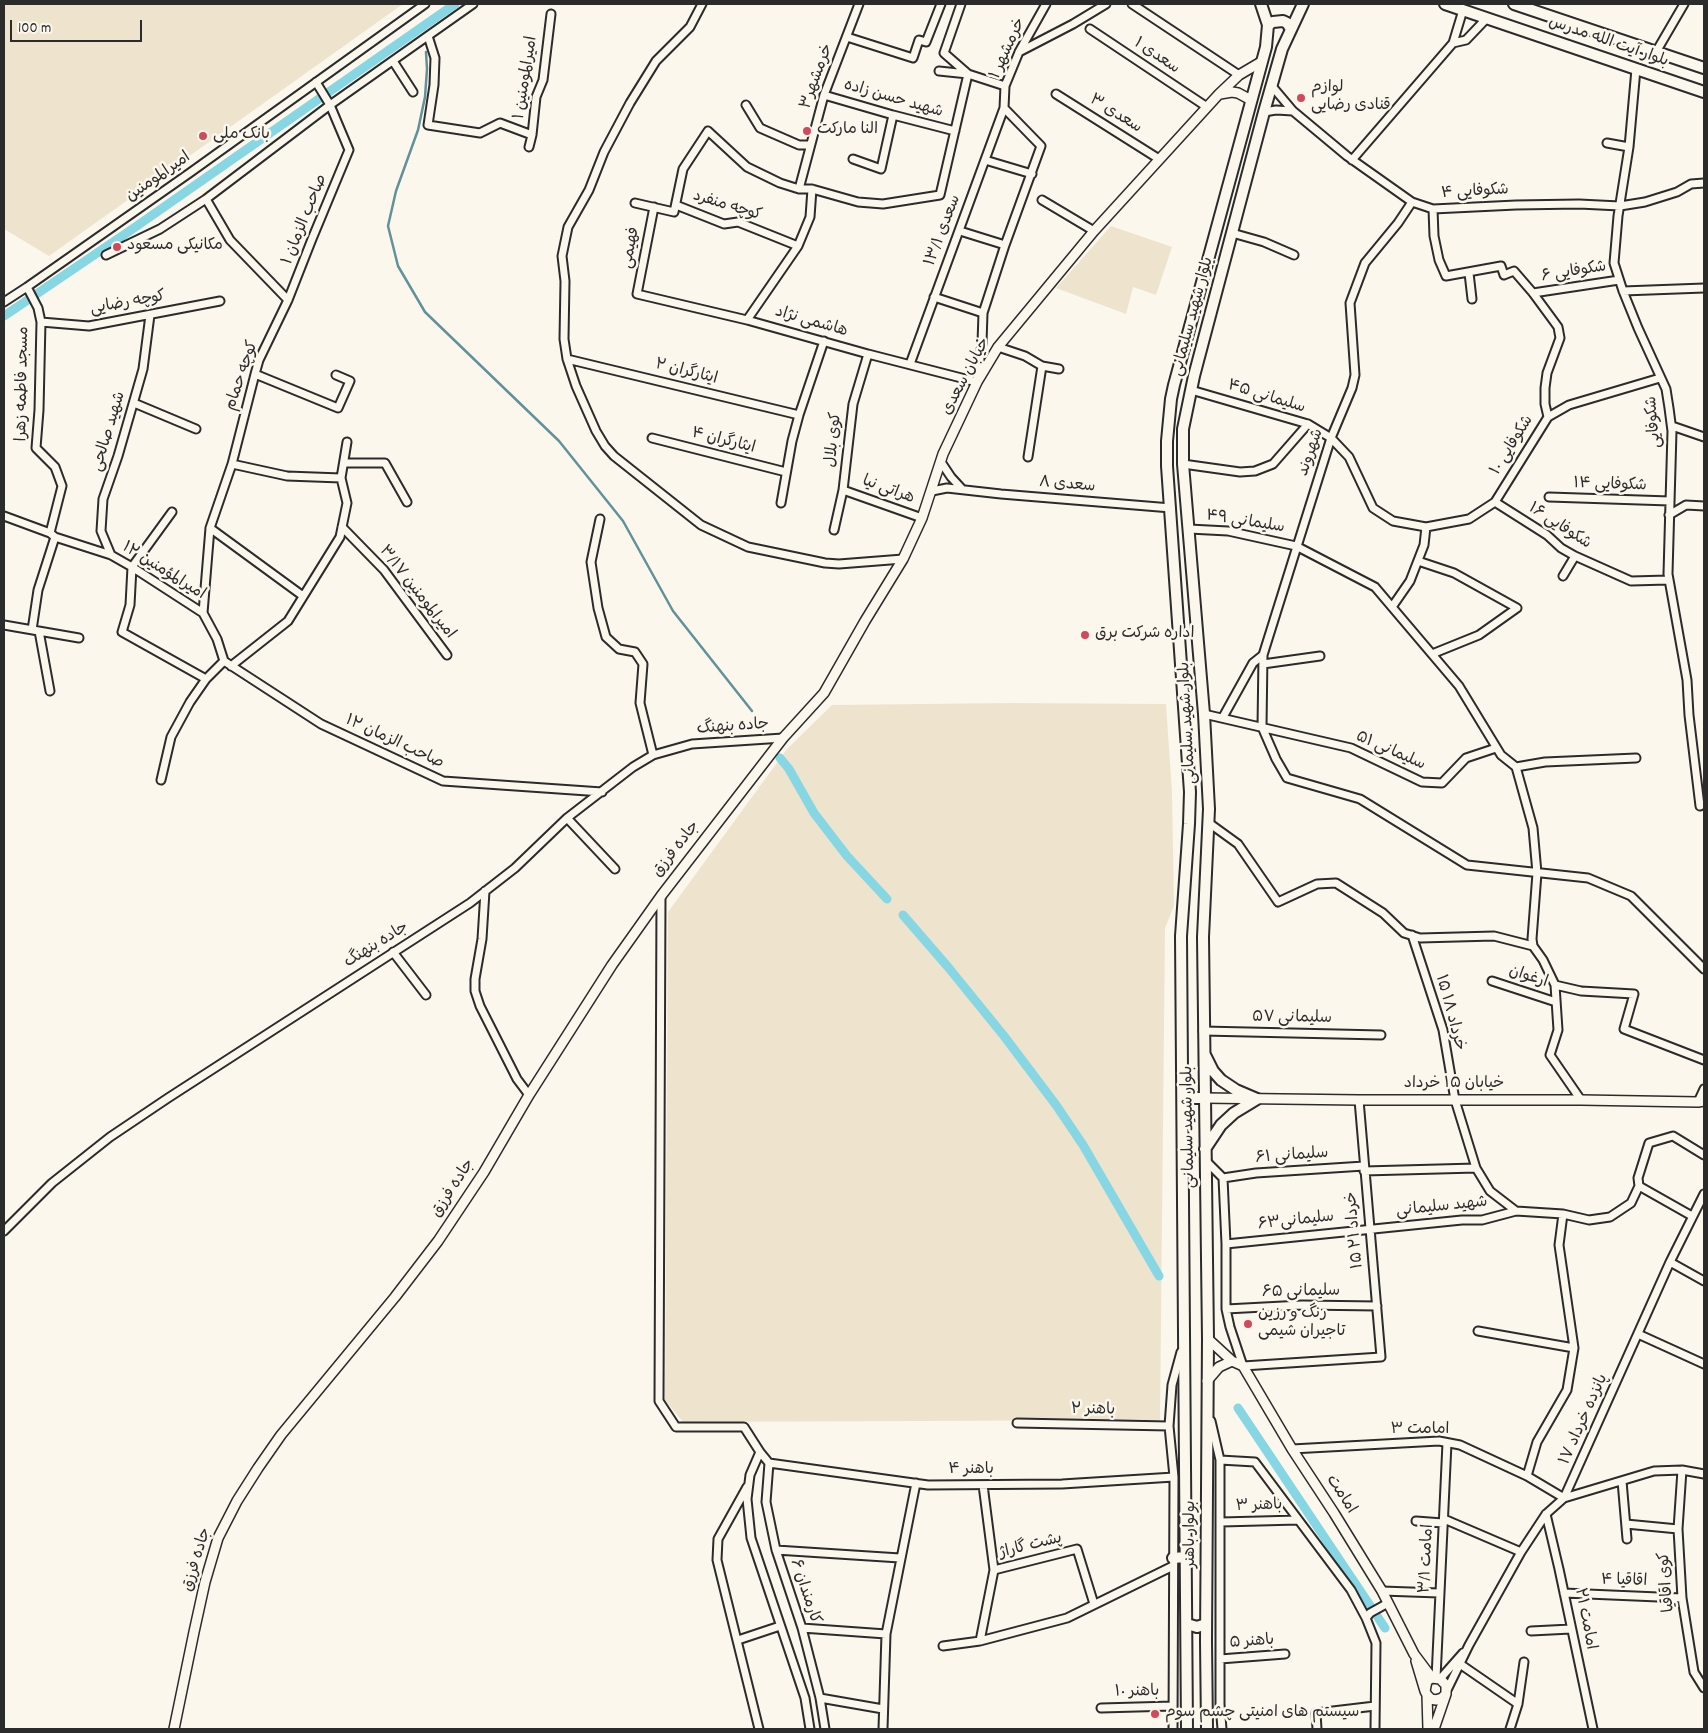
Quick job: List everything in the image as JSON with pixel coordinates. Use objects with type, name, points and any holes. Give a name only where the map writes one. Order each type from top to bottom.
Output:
[{"type":"main road","name":"بلوار شهید سلیمانی","points":[[1185,1340],[1181,936],[1190,792],[1167,442],[1171,399],[1266,47],[1268,25],[1261,4]]},
{"type":"main road","name":"بلوار شهید سلیمانی","points":[[1208,1339],[1203,936],[1209,823],[1204,714],[1183,464],[1184,429],[1191,390],[1264,112],[1282,49],[1303,4]]},
{"type":"main road","name":"بلوار آیت الله مدرس","points":[[1445,4],[1704,92]]},
{"type":"main road","name":"بلوار آیت الله مدرس","points":[[1514,4],[1704,68]]},
{"type":"main road","points":[[1268,25],[1272,22],[1283,21],[1288,23],[1291,29]]},
{"type":"main road","points":[[1176,585],[1194,584]]},
{"type":"main road","points":[[1204,1053],[1213,1071],[1221,1080],[1236,1090],[1258,1099]]},
{"type":"main road","points":[[1183,1098],[1204,1098]]},
{"type":"main road","points":[[1205,1155],[1221,1125],[1234,1113],[1258,1099]]},
{"type":"main road","name":"بولوار باهنر","points":[[1207,1729],[1208,1339]]},
{"type":"main road","name":"بولوار باهنر","points":[[1185,1340],[1187,1729]]},
{"type":"main road","points":[[1173,1562],[1186,1557]]},
{"type":"main road","points":[[1187,1624],[1197,1627],[1206,1624]]},
{"type":"main road","points":[[1187,1642],[1196,1638],[1206,1641]]},
{"type":"street","name":"امیرالمومنین","points":[[4,302],[27,288],[425,4]]},
{"type":"street","points":[[106,255],[160,229],[206,199],[330,105],[472,4]]},
{"type":"street","points":[[702,4],[690,26],[656,62],[630,103],[604,152],[589,190],[568,227],[562,256],[564,339],[567,358],[576,386],[605,446],[614,456],[701,524],[748,547],[824,563],[839,564],[903,558]]},
{"type":"street","name":"خرمشهر۳","points":[[799,188],[824,95],[859,4]]},
{"type":"street","points":[[847,37],[913,58],[919,40],[926,42],[941,4]]},
{"type":"street","points":[[961,4],[944,53],[968,74]]},
{"type":"street","name":"خرمشهر ۱","points":[[1004,108],[1005,86],[1019,52],[1046,4]]},
{"type":"street","points":[[1019,52],[1073,24],[1106,4]]},
{"type":"street","points":[[1132,4],[1239,75]]},
{"type":"street","points":[[1656,52],[1684,4]]},
{"type":"street","points":[[1350,158],[1453,43],[1462,10]]},
{"type":"street","name":"امیرالمومنین ۱","points":[[529,147],[536,97],[543,80],[551,14]]},
{"type":"street","points":[[1453,43],[1466,40],[1488,18]]},
{"type":"street","name":"سعدی ۱","points":[[1090,30],[1207,107]]},
{"type":"street","points":[[428,36],[435,58],[434,85],[428,124],[480,133],[500,124],[532,135]]},
{"type":"street","points":[[394,61],[413,92]]},
{"type":"street","name":"خیابان سعدی","points":[[824,692],[864,621],[903,558],[922,518],[941,462],[977,382],[998,346],[1094,231],[1219,94],[1239,75],[1261,62]]},
{"type":"street","name":"شکوفایی","points":[[1636,69],[1629,147],[1614,263],[1623,291],[1666,389],[1672,426],[1668,580],[1687,680],[1693,753],[1700,806]]},
{"type":"street","points":[[939,71],[968,74],[1005,86]]},
{"type":"street","points":[[675,208],[682,169],[708,131],[747,167],[780,183],[812,189],[858,202],[883,204],[940,195],[968,74]]},
{"type":"street","points":[[316,82],[330,105]]},
{"type":"street","name":"شکوفایی ۴","points":[[1272,85],[1293,111],[1350,158],[1412,202],[1433,210],[1516,205],[1579,204],[1620,206],[1645,202],[1677,192],[1691,184],[1704,183]]},
{"type":"street","points":[[1219,94],[1238,93],[1251,100]]},
{"type":"street","name":"سعدی ۳","points":[[1056,94],[1159,159]]},
{"type":"street","name":"شهید حسن زاده","points":[[824,95],[893,116],[955,131]]},
{"type":"street","name":"صاحب الزمان ۱","points":[[288,300],[349,150],[330,105]]},
{"type":"street","points":[[746,105],[760,128],[800,145],[810,145]]},
{"type":"street","points":[[977,382],[982,342],[983,313],[1004,245],[1041,146],[1004,108]]},
{"type":"street","name":"سعدی ۱۳/۱","points":[[910,364],[1004,108]]},
{"type":"street","points":[[1264,112],[1276,110],[1293,111]]},
{"type":"street","points":[[853,159],[881,169],[893,116]]},
{"type":"street","points":[[1607,143],[1629,147]]},
{"type":"street","points":[[985,160],[1032,174]]},
{"type":"street","points":[[748,320],[798,246],[810,218],[812,189]]},
{"type":"street","points":[[206,199],[230,240],[288,300]]},
{"type":"street","points":[[1042,200],[1094,231]]},
{"type":"street","name":"شهروند","points":[[1262,727],[1263,655],[1331,438],[1351,394],[1355,375],[1350,303],[1365,263],[1398,223],[1412,202]]},
{"type":"street","name":"کوچه منفرد","points":[[635,203],[654,207],[675,208],[724,224],[738,222],[798,246]]},
{"type":"street","name":"فهیمی","points":[[637,294],[654,207]]},
{"type":"street","points":[[1433,210],[1434,236],[1446,276],[1501,266],[1504,275],[1514,272],[1533,293],[1558,327],[1560,332],[1559,343],[1547,373],[1545,404],[1548,417]]},
{"type":"street","points":[[960,231],[1004,245]]},
{"type":"street","points":[[1232,233],[1264,242],[1294,255]]},
{"type":"street","points":[[1469,273],[1472,299]]},
{"type":"street","name":"شکوفایی ۶","points":[[1533,293],[1619,280]]},
{"type":"street","name":"مسجد فاطمه زهرا","points":[[27,288],[38,308],[41,322],[36,448],[55,468],[62,486],[38,590],[36,631],[50,691]]},
{"type":"street","points":[[1623,291],[1704,288]]},
{"type":"street","name":"هاشمی نژاد","points":[[637,294],[748,320],[977,382]]},
{"type":"street","points":[[934,298],[983,313]]},
{"type":"street","name":"کوچه حمام","points":[[232,464],[254,374],[288,300]]},
{"type":"street","name":"کوچه رضایی","points":[[41,322],[88,326],[220,301]]},
{"type":"street","name":"شهید صالحی","points":[[111,555],[101,532],[104,499],[143,369],[150,315]]},
{"type":"street","points":[[781,503],[798,415],[824,341]]},
{"type":"street","points":[[998,346],[1025,356],[1042,366],[1059,370]]},
{"type":"street","name":"کوی بلال","points":[[834,530],[843,490],[853,404],[868,354]]},
{"type":"street","name":"ایثارگران ۲","points":[[567,358],[798,415]]},
{"type":"street","points":[[1028,457],[1042,366]]},
{"type":"street","points":[[254,374],[338,408],[350,381],[336,375]]},
{"type":"street","name":"شکوفایی ۱۰","points":[[1426,527],[1469,519],[1495,502],[1548,417],[1569,405],[1660,378]]},
{"type":"street","name":"سلیمانی ۴۵","points":[[1191,390],[1308,424],[1331,438],[1349,457],[1373,508],[1393,521],[1426,527]]},
{"type":"street","points":[[134,403],[196,429]]},
{"type":"street","points":[[1183,464],[1240,472],[1255,471],[1273,464],[1308,424]]},
{"type":"street","points":[[1672,426],[1704,437]]},
{"type":"street","name":"ایثارگران ۴","points":[[652,438],[786,472]]},
{"type":"street","points":[[231,666],[288,621],[340,537],[347,503],[342,478],[346,442]]},
{"type":"street","points":[[941,462],[962,489]]},
{"type":"street","points":[[344,463],[385,463],[407,502]]},
{"type":"street","points":[[203,613],[210,528],[232,464],[287,476],[342,478]]},
{"type":"street","name":"سعدی ۸","points":[[932,491],[947,488],[962,489],[1171,508]]},
{"type":"street","name":"هراتی نیا","points":[[843,490],[922,518]]},
{"type":"street","name":"شکوفایی ۱۴","points":[[1549,497],[1670,501]]},
{"type":"street","name":"شکوفایی ۱۶","points":[[1495,502],[1547,535],[1561,548],[1575,556],[1631,581],[1668,580]]},
{"type":"street","points":[[1669,515],[1686,505],[1704,506]]},
{"type":"street","points":[[172,512],[132,566],[130,605],[122,632],[206,679]]},
{"type":"street","name":"امیرالمؤمنین ۱۲","points":[[4,516],[111,555],[132,566],[203,613],[217,639],[224,661]]},
{"type":"street","points":[[600,519],[592,562],[598,608],[606,637],[619,649],[635,652],[643,664],[640,703],[654,755]]},
{"type":"street","name":"امیرالمومنین ۳/۱۷","points":[[342,527],[384,570],[448,655]]},
{"type":"street","points":[[1392,607],[1410,581],[1424,545],[1426,527]]},
{"type":"street","points":[[210,528],[303,596]]},
{"type":"street","name":"سلیمانی ۴۹","points":[[1189,529],[1228,531],[1296,546],[1375,588],[1459,686],[1496,748],[1501,755],[1516,767]]},
{"type":"street","points":[[1563,576],[1575,556]]},
{"type":"street","points":[[1418,561],[1454,573],[1517,608],[1479,635],[1432,654]]},
{"type":"street","points":[[4,625],[79,638]]},
{"type":"street","points":[[1223,717],[1253,663],[1263,655]]},
{"type":"street","points":[[1263,664],[1320,656]]},
{"type":"street","points":[[161,780],[171,737],[190,702],[206,679],[224,661]]},
{"type":"street","name":"صاحب الزمان ۱۲","points":[[224,661],[321,724],[443,781],[602,792]]},
{"type":"street","name":"جاده فرزق","points":[[174,1729],[205,1582],[218,1538],[237,1501],[281,1435],[395,1297],[438,1241],[484,1172],[529,1095],[612,965],[661,896],[783,738],[824,692]]},
{"type":"street","name":"سلیمانی ۵۱","points":[[1204,714],[1351,748],[1422,782],[1442,782],[1466,758],[1496,748]]},
{"type":"street","points":[[1262,727],[1276,759],[1287,778],[1360,799],[1468,865],[1588,878],[1631,896],[1704,969]]},
{"type":"street","name":"جاده بنهنگ","points":[[4,1231],[52,1182],[110,1137],[462,908],[515,868],[567,818],[633,767],[654,755],[692,744],[783,738]]},
{"type":"street","points":[[1581,1100],[1550,1055],[1558,1030],[1555,985],[1543,960],[1533,946],[1537,873],[1533,828],[1516,767],[1544,762],[1636,758]]},
{"type":"street","points":[[567,818],[615,869]]},
{"type":"street","points":[[1209,823],[1238,844],[1278,902],[1317,884],[1336,883],[1383,913],[1404,932],[1420,938],[1494,936],[1533,946]]},
{"type":"street","points":[[485,891],[482,939],[475,979],[475,991],[494,1035],[517,1079],[529,1095]]},
{"type":"street","points":[[661,896],[659,1401],[676,1427],[744,1427],[769,1463]]},
{"type":"street","name":"۱۵ خرداد ۱۸","points":[[1412,935],[1443,1030],[1455,1100],[1476,1168],[1490,1191],[1516,1211]]},
{"type":"street","points":[[393,952],[426,995]]},
{"type":"street","name":"ارغوان","points":[[1492,981],[1556,1002]]},
{"type":"street","points":[[1555,985],[1581,991],[1634,994],[1624,1029],[1704,1060]]},
{"type":"street","name":"سلیمانی ۵۷","points":[[1203,1031],[1381,1035]]},
{"type":"street","points":[[1701,1102],[1704,1089]]},
{"type":"street","name":"خیابان ۱۵ خرداد","points":[[1204,1098],[1701,1102]]},
{"type":"street","name":"۱۵ خرداد ۲١","points":[[1244,1366],[1382,1358],[1359,1100]]},
{"type":"street","points":[[1692,1216],[1640,1186],[1638,1178],[1649,1143],[1674,1136],[1704,1155]]},
{"type":"street","points":[[1205,1155],[1223,1178],[1226,1309],[1230,1327],[1244,1366]]},
{"type":"street","name":"سلیمانی ۶۱","points":[[1223,1178],[1256,1173],[1364,1169],[1476,1168]]},
{"type":"street","name":"شهید سلیمانی","points":[[1370,1229],[1462,1220],[1482,1220],[1516,1211],[1563,1214],[1589,1220],[1610,1217],[1631,1203],[1640,1186]]},
{"type":"street","name":"پانزده خرداد ۱۷","points":[[1446,1692],[1469,1645],[1521,1552],[1546,1514],[1564,1498],[1670,1262],[1704,1194]]},
{"type":"street","points":[[1527,1476],[1537,1442],[1567,1390],[1574,1348],[1559,1245],[1563,1214]]},
{"type":"street","name":"سلیمانی۶۳","points":[[1226,1244],[1370,1229]]},
{"type":"street","points":[[1670,1262],[1704,1282]]},
{"type":"street","name":"سلیمانی ۶۵","points":[[1226,1309],[1377,1306]]},
{"type":"street","points":[[1478,1330],[1574,1348]]},
{"type":"street","points":[[1638,1334],[1704,1364]]},
{"type":"street","points":[[1208,1339],[1232,1361],[1244,1366]]},
{"type":"street","points":[[1173,1729],[1174,1478],[1169,1426],[1172,1385],[1185,1340]]},
{"type":"street","points":[[1207,1381],[1220,1367],[1232,1361]]},
{"type":"street","name":"امامت","points":[[1244,1366],[1292,1449],[1382,1591],[1414,1654],[1426,1693],[1428,1729]]},
{"type":"street","points":[[1208,1408],[1220,1460],[1220,1704],[1222,1729]]},
{"type":"street","name":"باهنر ۲","points":[[1017,1423],[1169,1426]]},
{"type":"street","name":"امامت ۳","points":[[1292,1449],[1438,1441],[1460,1445],[1527,1476],[1564,1498]]},
{"type":"street","name":"امامت ۳/۱","points":[[1436,1678],[1448,1443]]},
{"type":"street","points":[[760,1452],[750,1475],[747,1499],[751,1538],[804,1698],[810,1729]]},
{"type":"street","points":[[1220,1460],[1255,1462],[1351,1590],[1368,1616],[1376,1644],[1375,1729]]},
{"type":"street","name":"باهنر ۴","points":[[769,1463],[928,1485],[1062,1484],[1174,1478]]},
{"type":"street","name":"کارمندان ۶","points":[[769,1463],[766,1502],[776,1550],[802,1628],[820,1698],[825,1729]]},
{"type":"street","points":[[1564,1498],[1654,1471],[1682,1470],[1704,1474]]},
{"type":"street","name":"کوی اقاقیا","points":[[1682,1470],[1678,1529],[1682,1598],[1694,1672],[1704,1688]]},
{"type":"street","points":[[1622,1481],[1627,1539]]},
{"type":"street","points":[[749,1483],[718,1538],[717,1560],[759,1729]]},
{"type":"street","points":[[883,1729],[886,1634],[916,1483]]},
{"type":"street","points":[[980,1641],[994,1570],[983,1485]]},
{"type":"street","name":"امامت ۲۱","points":[[1546,1514],[1593,1729]]},
{"type":"street","name":"باهنر ۳","points":[[1221,1522],[1298,1520]]},
{"type":"street","points":[[1416,1521],[1444,1521],[1521,1552]]},
{"type":"street","points":[[1626,1524],[1678,1529]]},
{"type":"street","name":"پشت گاراژ","points":[[994,1570],[1076,1549],[1094,1604]]},
{"type":"street","points":[[776,1550],[900,1558]]},
{"type":"street","points":[[943,1646],[980,1641],[1067,1618],[1173,1562]]},
{"type":"street","points":[[1382,1591],[1439,1593]]},
{"type":"street","name":"اقاقیا ۴","points":[[1564,1593],[1682,1598]]},
{"type":"street","points":[[1368,1616],[1388,1603]]},
{"type":"street","points":[[738,1640],[780,1626]]},
{"type":"street","points":[[802,1628],[886,1634]]},
{"type":"street","points":[[1531,1631],[1572,1629]]},
{"type":"street","name":"پانزده خرداد ۱۷","points":[[1436,1678],[1469,1645]]},
{"type":"street","name":"باهنر ۵","points":[[1220,1659],[1285,1654]]},
{"type":"street","name":"امامت","points":[[1414,1654],[1436,1678]]},
{"type":"street","points":[[1510,1729],[1518,1704],[1524,1662]]},
{"type":"street","points":[[1460,1664],[1518,1704]]},
{"type":"street","points":[[1434,1729],[1446,1692],[1444,1681],[1436,1678],[1427,1681],[1426,1693],[1431,1699],[1442,1698],[1446,1692]]},
{"type":"street","points":[[820,1698],[883,1710]]},
{"type":"street","name":"باهنر ۱۰","points":[[1101,1708],[1173,1706]]},
{"type":"street","points":[[1317,1729],[1316,1713],[1375,1706]]},
{"type":"shaded area","points":[[4,4],[403,4],[49,256],[4,229]]},
{"type":"shaded area","points":[[1111,226],[1172,247],[1156,295],[1133,287],[1126,314],[1056,288]]},
{"type":"shaded area","points":[[1166,704],[1172,792],[1174,906],[1165,928],[1160,1420],[683,1422],[665,1400],[668,912],[787,749],[832,705]]},
{"type":"waterway","points":[[4,316],[131,230],[455,4]]},
{"type":"waterway","points":[[426,52],[425,97],[418,130],[396,191],[388,226],[398,266],[425,312],[559,441],[623,521],[673,611],[752,711]]},
{"type":"waterway","points":[[780,758],[789,769],[814,813],[847,856],[887,899]]},
{"type":"waterway","points":[[903,915],[1004,1036],[1056,1105],[1083,1145],[1159,1276]]},
{"type":"waterway","points":[[1238,1408],[1385,1628]]},
{"type":"place","name":"لوازم قنادی رضایی","points":[[1301,98]]},
{"type":"place","name":"النا مارکت","points":[[807,131]]},
{"type":"place","name":"بانک ملی","points":[[203,136]]},
{"type":"place","name":"مکانیکی مسعود","points":[[117,247]]},
{"type":"place","name":"اداره شرکت برق","points":[[1085,635]]},
{"type":"place","name":"رنگ و رزین تاجیران شیمی","points":[[1248,1324]]},
{"type":"place","name":"سیستم های امنیتی چشم سوم","points":[[1155,1714]]}]
